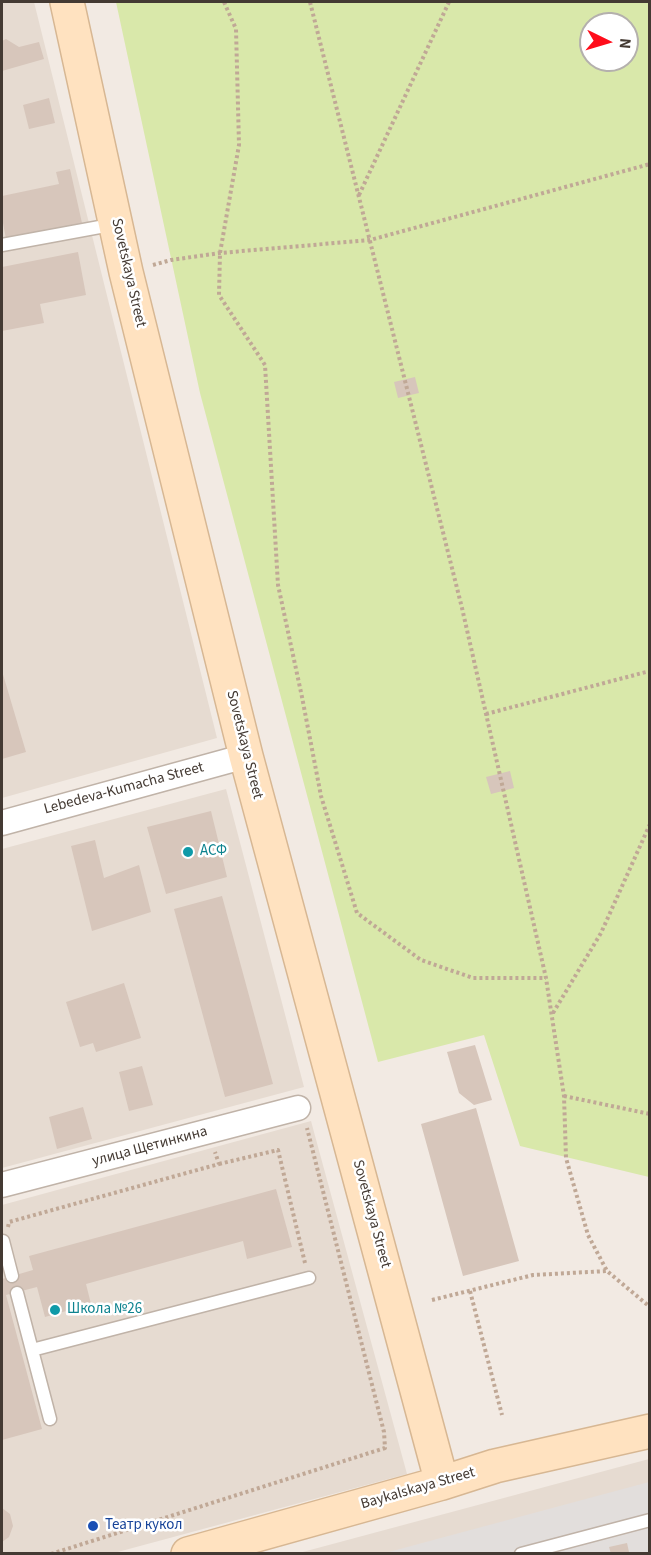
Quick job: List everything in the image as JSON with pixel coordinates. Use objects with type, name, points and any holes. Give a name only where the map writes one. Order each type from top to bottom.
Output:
[{"type":"main road","name":"Sovetskaya Street","points":[[67,2],[126,272],[246,756],[442,1483]]},
{"type":"main road","name":"Baykalskaya Street","points":[[188,1554],[495,1466],[650,1431]]},
{"type":"street","name":"Lebedeva-Kumacha Street","points":[[2,823],[246,756]]},
{"type":"street","name":"улица Щетинкина","points":[[2,1185],[302,1113]]},
{"type":"lane","points":[[2,245],[117,224]]},
{"type":"lane","points":[[2,1241],[12,1276]]},
{"type":"lane","points":[[32,1350],[309,1278]]},
{"type":"lane","points":[[17,1293],[50,1419]]},
{"type":"lane","points":[[521,1554],[650,1521]]},
{"type":"path","points":[[224,2],[236,29],[238,145],[220,253],[219,296],[265,366],[278,585],[321,796],[357,913],[421,960],[473,978],[546,978]]},
{"type":"path","points":[[309,2],[462,608],[546,978],[564,1096],[566,1158],[588,1235],[607,1271],[650,1307]]},
{"type":"path","points":[[359,196],[449,2]]},
{"type":"path","points":[[126,272],[171,260],[220,253],[370,240],[650,164]]},
{"type":"path","points":[[486,714],[650,671]]},
{"type":"path","points":[[553,1014],[602,933],[650,824]]},
{"type":"path","points":[[564,1096],[650,1114]]},
{"type":"path","points":[[51,1554],[385,1448],[384,1432],[302,1113]]},
{"type":"path","points":[[212,1143],[219,1164]]},
{"type":"path","points":[[2,1241],[9,1222],[278,1150],[309,1278]]},
{"type":"path","points":[[432,1300],[532,1275],[607,1271]]},
{"type":"path","points":[[470,1291],[501,1415]]},
{"type":"shaded area","points":[[2,2],[34,2],[217,738],[2,798]]},
{"type":"shaded area","points":[[226,789],[304,1087],[2,1168],[2,849]]},
{"type":"shaded area","points":[[311,1121],[407,1474],[114,1553],[2,1554],[2,1205]]},
{"type":"shaded area","points":[[649,1459],[649,1553],[299,1553]]},
{"type":"shaded area","points":[[649,1482],[649,1553],[385,1553]]},
{"type":"green space","points":[[116,2],[649,2],[649,1177],[520,1146],[484,1035],[378,1062],[200,393]]},
{"type":"building","points":[[6,39],[19,47],[39,42],[44,59],[2,71],[2,41]]},
{"type":"building","points":[[49,98],[55,123],[29,129],[23,105]]},
{"type":"building","points":[[70,169],[82,223],[6,239],[2,224],[2,196],[59,184],[56,172]]},
{"type":"building","points":[[78,252],[86,295],[40,304],[44,323],[2,331],[2,267]]},
{"type":"building","points":[[415,377],[419,393],[398,398],[394,382]]},
{"type":"building","points":[[2,671],[26,752],[2,759]]},
{"type":"building","points":[[510,771],[514,788],[491,794],[486,777]]},
{"type":"building","name":"АСФ","points":[[211,811],[227,877],[166,894],[147,827]]},
{"type":"building","points":[[95,840],[104,878],[139,865],[151,912],[92,931],[71,846]]},
{"type":"building","points":[[222,896],[273,1084],[225,1097],[174,909]]},
{"type":"building","points":[[124,983],[141,1038],[96,1052],[93,1043],[80,1047],[66,1002]]},
{"type":"building","points":[[475,1045],[492,1100],[474,1105],[459,1093],[447,1052]]},
{"type":"building","points":[[142,1066],[153,1105],[129,1111],[119,1072]]},
{"type":"building","points":[[83,1107],[92,1139],[57,1149],[49,1117]]},
{"type":"building","points":[[476,1108],[519,1261],[463,1276],[421,1124]]},
{"type":"building","name":"Школа №26","points":[[276,1189],[292,1247],[247,1259],[243,1241],[86,1284],[91,1304],[45,1317],[37,1287],[6,1295],[42,1429],[2,1440],[2,1279],[33,1270],[29,1256]]},
{"type":"building","points":[[2,1508],[10,1514],[13,1526],[9,1537],[2,1542]]},
{"type":"building","points":[[627,1543],[629,1552],[611,1554],[609,1547]]},
{"type":"place","name":"АСФ","points":[[188,852]]},
{"type":"place","name":"Школа №26","points":[[55,1310]]},
{"type":"place","name":"Театр кукол","points":[[93,1526]]}]
